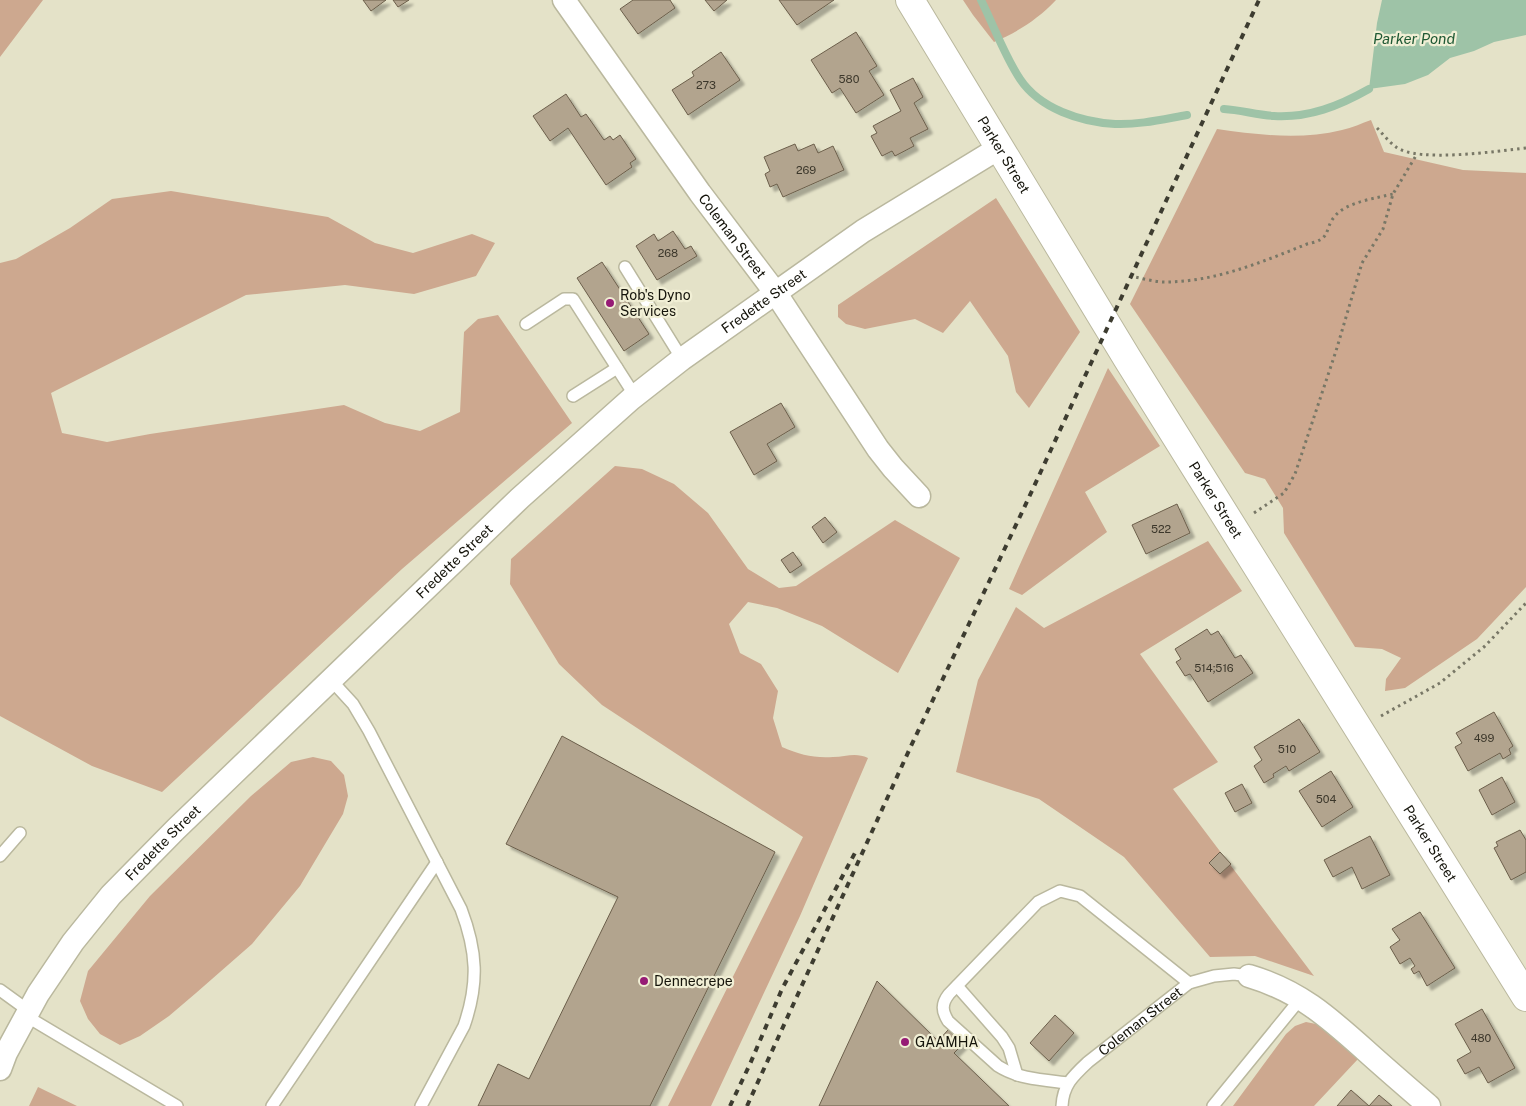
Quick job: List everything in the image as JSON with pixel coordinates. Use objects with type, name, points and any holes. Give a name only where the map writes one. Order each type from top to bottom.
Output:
[{"type":"main road","name":"Parker Street","points":[[910,0],[998,148],[1526,997]]},
{"type":"street","name":"Coleman Street","points":[[564,0],[700,193],[775,292],[878,449],[919,496]]},
{"type":"street","name":"Fredette Street","points":[[0,1069],[28,1013],[73,942],[131,873],[520,498],[636,396],[682,359],[863,231],[998,148]]},
{"type":"street","name":"Coleman Street","points":[[1249,976],[1272,983],[1301,998],[1324,1014],[1429,1106]]},
{"type":"lane","points":[[625,267],[682,359]]},
{"type":"lane","points":[[526,324],[564,299],[573,299],[636,396]]},
{"type":"lane","points":[[573,396],[617,368]]},
{"type":"lane","points":[[331,680],[353,704],[369,731],[467,924],[472,948],[475,987],[464,1026],[421,1106]]},
{"type":"lane","points":[[0,856],[20,833]]},
{"type":"lane","points":[[272,1106],[437,862]]},
{"type":"lane","points":[[1068,1084],[1007,1072],[948,1021],[943,1012],[943,1002],[1038,902],[1060,891],[1080,896],[1189,983]]},
{"type":"lane","name":"Coleman Street","points":[[1062,1106],[1062,1097],[1068,1084],[1088,1062],[1189,983],[1214,976],[1234,974],[1249,976]]},
{"type":"lane","points":[[957,986],[1002,1037],[1009,1048],[1018,1075]]},
{"type":"lane","points":[[0,990],[28,1013],[177,1106]]},
{"type":"lane","points":[[1213,1106],[1301,998]]},
{"type":"path","points":[[1377,128],[1397,148],[1424,156],[1472,154],[1526,148]]},
{"type":"path","points":[[1233,528],[1284,493],[1295,474],[1336,351],[1362,263],[1383,229],[1393,194],[1418,154]]},
{"type":"path","points":[[1130,276],[1163,282],[1201,280],[1241,269],[1317,242],[1326,235],[1335,216],[1344,209],[1359,202],[1393,194]]},
{"type":"path","points":[[1359,729],[1440,683],[1485,646],[1526,603]]},
{"type":"shaded area","points":[[0,0],[43,0],[0,57]]},
{"type":"shaded area","points":[[963,0],[1056,0],[1027,24],[994,42]]},
{"type":"shaded area","points":[[1371,120],[1384,152],[1463,170],[1526,173],[1526,587],[1477,639],[1405,688],[1385,691],[1386,679],[1401,658],[1382,649],[1355,647],[1284,533],[1283,508],[1265,479],[1245,473],[1130,304],[1217,129],[1264,135],[1296,136],[1346,129]]},
{"type":"shaded area","points":[[171,191],[328,217],[375,243],[413,253],[472,234],[495,243],[476,276],[414,294],[345,285],[246,295],[51,393],[62,433],[107,442],[344,405],[385,423],[420,431],[460,412],[464,332],[478,319],[498,315],[572,423],[402,569],[162,792],[92,766],[0,716],[0,263],[16,259],[70,228],[112,199]]},
{"type":"shaded area","points":[[996,198],[1080,332],[1029,408],[1016,392],[1008,356],[970,301],[943,333],[915,319],[865,329],[846,324],[838,317],[838,305]]},
{"type":"shaded area","points":[[1108,368],[1160,446],[1085,492],[1107,532],[1022,595],[1009,589]]},
{"type":"shaded area","points":[[615,466],[642,469],[674,484],[708,513],[748,569],[779,588],[796,586],[895,520],[960,558],[898,673],[822,626],[777,608],[748,602],[729,624],[740,653],[761,664],[778,691],[773,718],[782,747],[801,754],[819,757],[855,755],[868,758],[800,916],[711,1106],[668,1106],[803,837],[602,705],[559,664],[510,584],[511,559]]},
{"type":"shaded area","points":[[1208,541],[1242,591],[1140,654],[1218,762],[1173,789],[1314,976],[1255,956],[1210,957],[1124,857],[1039,799],[956,772],[978,680],[1016,607],[1044,628]]},
{"type":"shaded area","points":[[313,757],[331,761],[344,775],[348,796],[343,814],[300,886],[252,944],[169,1016],[140,1036],[120,1045],[100,1034],[88,1019],[80,1001],[88,971],[150,896],[251,796],[291,762]]},
{"type":"shaded area","points":[[1306,1022],[1321,1025],[1358,1059],[1314,1106],[1233,1106],[1286,1034],[1295,1026]]},
{"type":"shaded area","points":[[38,1087],[77,1106],[29,1106]]},
{"type":"water","name":"Parker Pond","points":[[1382,0],[1526,0],[1526,35],[1494,42],[1474,51],[1450,58],[1428,75],[1405,84],[1369,89],[1377,23]]},
{"type":"building","points":[[363,0],[386,0],[371,11]]},
{"type":"building","points":[[393,0],[409,0],[398,7]]},
{"type":"building","points":[[633,0],[670,0],[675,8],[638,34],[620,9]]},
{"type":"building","points":[[705,0],[727,0],[714,11]]},
{"type":"building","points":[[779,0],[834,0],[797,25]]},
{"type":"building","points":[[856,32],[877,66],[869,71],[884,95],[856,113],[840,88],[832,93],[811,60]]},
{"type":"building","points":[[721,52],[740,80],[688,115],[672,90],[694,76],[692,72]]},
{"type":"building","points":[[913,78],[923,97],[914,103],[928,129],[910,138],[914,146],[895,156],[892,151],[882,156],[871,136],[877,133],[873,126],[901,111],[890,90]]},
{"type":"building","points":[[566,94],[581,117],[586,114],[604,140],[610,136],[613,140],[620,135],[636,159],[630,163],[632,167],[606,185],[568,128],[550,141],[533,116]]},
{"type":"building","points":[[795,144],[798,151],[814,144],[818,153],[833,146],[844,170],[783,197],[777,184],[770,187],[765,174],[770,171],[764,157]]},
{"type":"building","points":[[673,231],[685,249],[691,246],[697,256],[657,280],[636,246],[654,234],[658,241]]},
{"type":"building","name":"Rob's Dyno Services","points":[[602,262],[649,334],[624,351],[577,278]]},
{"type":"building","points":[[781,403],[795,427],[767,444],[777,461],[754,475],[730,432]]},
{"type":"building","points":[[1177,504],[1190,533],[1146,554],[1132,525]]},
{"type":"building","points":[[825,517],[837,532],[823,543],[812,527]]},
{"type":"building","points":[[793,552],[802,565],[790,573],[781,560]]},
{"type":"building","points":[[1207,629],[1211,635],[1218,631],[1235,658],[1241,655],[1253,673],[1208,702],[1190,674],[1185,676],[1176,662],[1181,659],[1175,649]]},
{"type":"building","points":[[1494,712],[1513,746],[1509,749],[1511,754],[1503,759],[1500,753],[1468,771],[1455,747],[1462,743],[1456,733]]},
{"type":"building","points":[[1299,719],[1320,752],[1289,771],[1286,766],[1273,774],[1274,777],[1264,783],[1254,766],[1262,760],[1254,747]]},
{"type":"building","name":"Dennecrepe","points":[[562,736],[775,852],[650,1106],[478,1106],[498,1064],[529,1079],[618,897],[506,844]]},
{"type":"building","points":[[1331,771],[1353,807],[1322,827],[1299,791]]},
{"type":"building","points":[[1502,777],[1515,802],[1492,815],[1479,790]]},
{"type":"building","points":[[1242,784],[1252,803],[1235,812],[1225,793]]},
{"type":"building","points":[[1520,830],[1526,840],[1526,872],[1511,880],[1494,848],[1498,846],[1496,842]]},
{"type":"building","points":[[1370,836],[1390,875],[1362,889],[1352,867],[1333,877],[1324,860]]},
{"type":"building","points":[[1220,852],[1231,864],[1220,874],[1209,863]]},
{"type":"building","points":[[1420,912],[1455,968],[1427,986],[1419,971],[1414,974],[1411,969],[1415,966],[1410,958],[1400,964],[1390,947],[1400,940],[1392,929]]},
{"type":"building","name":"GAAMHA","points":[[877,981],[938,1041],[948,1030],[963,1044],[954,1053],[1009,1106],[819,1106]]},
{"type":"building","points":[[1482,1009],[1515,1068],[1488,1083],[1479,1067],[1465,1074],[1457,1060],[1471,1052],[1455,1024]]},
{"type":"building","points":[[1055,1015],[1074,1033],[1049,1061],[1030,1043]]},
{"type":"building","points":[[1351,1090],[1369,1106],[1337,1106]]},
{"type":"building","points":[[1379,1095],[1392,1106],[1369,1106]]},
{"type":"waterway","points":[[981,0],[1014,70],[1028,89],[1050,106],[1075,117],[1115,124],[1142,123],[1187,115]]},
{"type":"waterway","points":[[1224,109],[1261,115],[1299,115],[1335,106],[1369,89]]},
{"type":"railway","points":[[747,1106],[911,746],[1024,508],[1259,0]]},
{"type":"railway","points":[[730,1106],[782,989],[856,851]]},
{"type":"place","name":"Rob's Dyno Services","points":[[610,303]]},
{"type":"place","name":"Dennecrepe","points":[[644,981]]},
{"type":"place","name":"GAAMHA","points":[[905,1042]]}]
